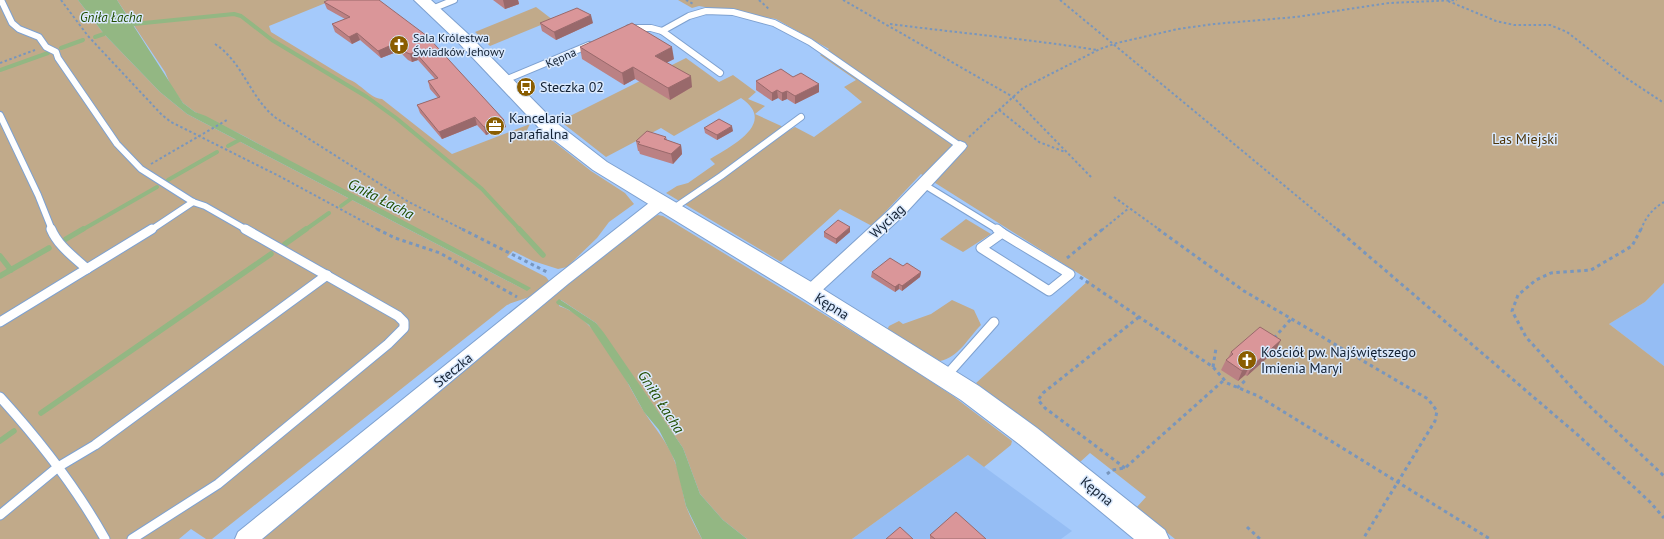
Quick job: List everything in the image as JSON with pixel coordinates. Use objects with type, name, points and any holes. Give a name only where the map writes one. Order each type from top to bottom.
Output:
[{"type":"street","name":"Kępna","points":[[427,4],[505,80],[547,125],[600,166],[810,292],[946,376],[998,412],[1155,539]]},
{"type":"street","name":"Wyciąg","points":[[810,292],[897,212],[960,146]]},
{"type":"street","name":"Steczka","points":[[246,539],[562,280],[666,206]]},
{"type":"lane","points":[[1,0],[12,23],[19,29],[39,37],[46,47],[56,52],[58,58],[117,144],[141,170],[193,202],[205,206],[398,316],[404,322],[404,328],[388,344],[218,484],[132,539]]},
{"type":"lane","points":[[427,4],[454,0]]},
{"type":"lane","points":[[662,32],[691,16],[705,11],[749,16],[775,24],[809,42],[843,66],[886,93],[960,146]]},
{"type":"lane","points":[[622,30],[638,27],[662,32],[720,72]]},
{"type":"lane","name":"Kępna","points":[[505,80],[560,59],[594,43]]},
{"type":"lane","points":[[0,116],[38,195],[54,236],[64,248],[87,269]]},
{"type":"lane","points":[[666,206],[711,184],[801,117]]},
{"type":"lane","points":[[923,184],[1002,232],[1070,274],[1049,291],[982,248],[1002,232]]},
{"type":"lane","points":[[0,322],[193,202]]},
{"type":"lane","points":[[0,515],[58,467],[95,445],[326,275]]},
{"type":"lane","points":[[946,376],[994,322]]},
{"type":"lane","points":[[0,397],[58,467],[89,509],[105,539]]},
{"type":"path","points":[[61,0],[88,36],[162,115],[171,122],[281,177],[330,205],[395,238],[440,253],[464,268],[532,305]]},
{"type":"path","points":[[843,0],[1013,97],[1092,178]]},
{"type":"path","points":[[1060,0],[1400,282],[1579,436],[1650,502],[1664,518]]},
{"type":"path","points":[[960,146],[982,124],[1023,88],[1097,50],[1113,44],[1178,29],[1206,25],[1296,17],[1389,3],[1458,0]]},
{"type":"path","points":[[1447,1],[1496,21],[1514,25],[1550,25],[1567,32],[1626,78],[1664,103]]},
{"type":"path","points":[[887,24],[972,35],[1040,41],[1097,50]]},
{"type":"path","points":[[215,44],[229,56],[266,110],[283,123],[357,171],[429,214],[562,280]]},
{"type":"path","points":[[0,63],[46,47]]},
{"type":"path","points":[[999,110],[1039,142],[1067,153]]},
{"type":"path","points":[[141,170],[227,120]]},
{"type":"path","points":[[1114,197],[1244,291],[1428,399],[1434,406],[1437,411],[1435,421],[1363,539]]},
{"type":"path","points":[[1664,202],[1657,206],[1645,219],[1639,235],[1632,246],[1591,270],[1551,273],[1536,280],[1518,296],[1512,311],[1526,337],[1583,400],[1664,476]]},
{"type":"path","points":[[1061,263],[1129,208]]},
{"type":"path","points":[[1070,274],[1080,276],[1213,367],[1217,375],[1224,380],[1237,388],[1258,396],[1490,539]]},
{"type":"path","points":[[1125,468],[1045,408],[1038,400],[1042,393],[1139,317]]},
{"type":"path","points":[[1274,338],[1291,319]]},
{"type":"path","points":[[1213,367],[1216,348]]},
{"type":"path","points":[[1237,388],[1247,379]]},
{"type":"path","points":[[1112,470],[1125,468],[1224,380]]},
{"type":"path","points":[[1247,527],[1260,539]]},
{"type":"shaded area","points":[[1664,283],[1664,366],[1609,324],[1645,302]]},
{"type":"shaded area","points":[[968,455],[1072,531],[1061,539],[852,539]]},
{"type":"green space","points":[[0,0],[78,0],[104,34],[160,92],[187,114],[527,291],[244,136],[195,112],[183,103],[171,86],[165,72],[117,0],[333,0],[269,26],[271,32],[374,96],[382,99],[452,154],[530,124],[526,132],[534,138],[548,137],[591,171],[625,193],[634,204],[609,222],[597,238],[567,267],[558,269],[533,261],[513,251],[507,257],[546,277],[549,281],[542,291],[507,305],[212,539],[206,539],[191,529],[179,539],[0,539]]},
{"type":"green space","name":"Las Miejski","points":[[678,0],[1664,0],[1664,283],[1645,302],[1609,324],[1664,366],[1664,539],[1175,539],[1136,508],[1146,497],[1090,453],[1079,463],[976,383],[1089,280],[921,174],[872,226],[840,209],[781,262],[666,193],[677,186],[688,183],[715,164],[710,159],[739,141],[747,133],[753,125],[755,116],[751,107],[741,98],[674,136],[661,128],[606,157],[560,121],[686,58],[719,82],[733,75],[756,92],[748,99],[765,106],[755,114],[790,130],[795,127],[814,137],[862,102],[844,87],[856,80],[820,55],[829,49],[776,19],[699,6],[692,8]]},
{"type":"green space","points":[[536,7],[553,20],[490,46],[475,32]]},
{"type":"green space","points":[[658,215],[663,216],[897,359],[953,396],[1012,441],[1011,445],[984,467],[968,455],[852,539],[747,539],[723,520],[700,494],[683,448],[596,323],[561,300],[559,306],[573,313],[598,335],[618,366],[643,410],[669,448],[679,473],[686,506],[702,539],[254,539],[552,294],[648,220]]},
{"type":"green space","points":[[966,219],[991,234],[963,252],[940,239]]},
{"type":"green space","points":[[952,300],[974,310],[981,325],[958,351],[946,359],[940,361],[887,330],[889,326],[899,321],[903,324],[931,314]]},
{"type":"water","name":"Gniła Łacha","points":[[78,0],[117,0],[183,103],[195,112],[206,116],[531,288],[527,291],[187,114],[160,92],[104,34]]},
{"type":"water","name":"Gniła Łacha","points":[[559,299],[596,323],[604,333],[683,448],[700,494],[723,520],[747,539],[702,539],[686,506],[675,461],[659,430],[644,412],[629,385],[589,325],[569,310],[557,304],[556,302]]},
{"type":"building","points":[[328,0],[379,0],[427,36],[504,120],[484,127],[475,117],[439,132],[417,105],[440,97],[428,81],[438,78],[415,52],[410,54],[405,52],[396,43],[378,51],[357,33],[349,37],[332,24],[350,17],[324,2]]},
{"type":"building","points":[[577,8],[591,15],[554,32],[540,23]]},
{"type":"building","points":[[632,23],[672,47],[655,56],[691,76],[668,88],[633,67],[622,73],[580,47]]},
{"type":"building","points":[[781,69],[793,77],[801,73],[819,84],[795,96],[787,91],[782,93],[777,90],[772,93],[756,81]]},
{"type":"building","points":[[719,119],[732,126],[717,135],[704,128]]},
{"type":"building","points":[[647,131],[666,137],[664,139],[681,145],[671,154],[638,144],[640,142],[636,141]]},
{"type":"building","points":[[838,220],[850,227],[836,239],[824,232]]},
{"type":"building","points":[[890,258],[903,266],[907,263],[921,272],[902,286],[899,284],[895,287],[872,272]]},
{"type":"building","name":"Kościół pw. Najświętszego Imienia Maryi","points":[[1260,327],[1281,340],[1252,366],[1250,365],[1242,371],[1226,360],[1233,354],[1231,352]]},
{"type":"building","points":[[956,512],[986,539],[935,539],[930,535]]},
{"type":"building","points":[[900,527],[913,539],[886,539]]},
{"type":"waterway","points":[[134,24],[234,14],[241,16],[272,40],[367,97],[396,118],[482,189],[520,230]]},
{"type":"waterway","points":[[95,37],[104,34]]},
{"type":"waterway","points":[[61,48],[83,40]]},
{"type":"waterway","points":[[0,70],[48,53]]},
{"type":"waterway","points":[[228,146],[241,139]]},
{"type":"waterway","points":[[168,180],[217,152]]},
{"type":"waterway","points":[[82,230],[157,187]]},
{"type":"waterway","points":[[341,206],[352,198]]},
{"type":"waterway","points":[[305,230],[329,213]]},
{"type":"waterway","points":[[66,239],[83,229]]},
{"type":"waterway","points":[[285,244],[306,229]]},
{"type":"waterway","points":[[519,229],[543,255]]},
{"type":"waterway","points":[[11,270],[49,248]]},
{"type":"waterway","points":[[41,413],[271,254]]},
{"type":"waterway","points":[[0,256],[11,270]]},
{"type":"waterway","points":[[0,276],[11,270]]},
{"type":"waterway","points":[[0,441],[14,431]]},
{"type":"place","name":"Sala Królestwa Świadków Jehowy","points":[[399,45]]},
{"type":"place","name":"Steczka 02","points":[[526,87]]},
{"type":"place","name":"Kancelaria parafialna","points":[[495,126]]},
{"type":"place","name":"Kościół pw. Najświętszego Imienia Maryi","points":[[1247,360]]}]
